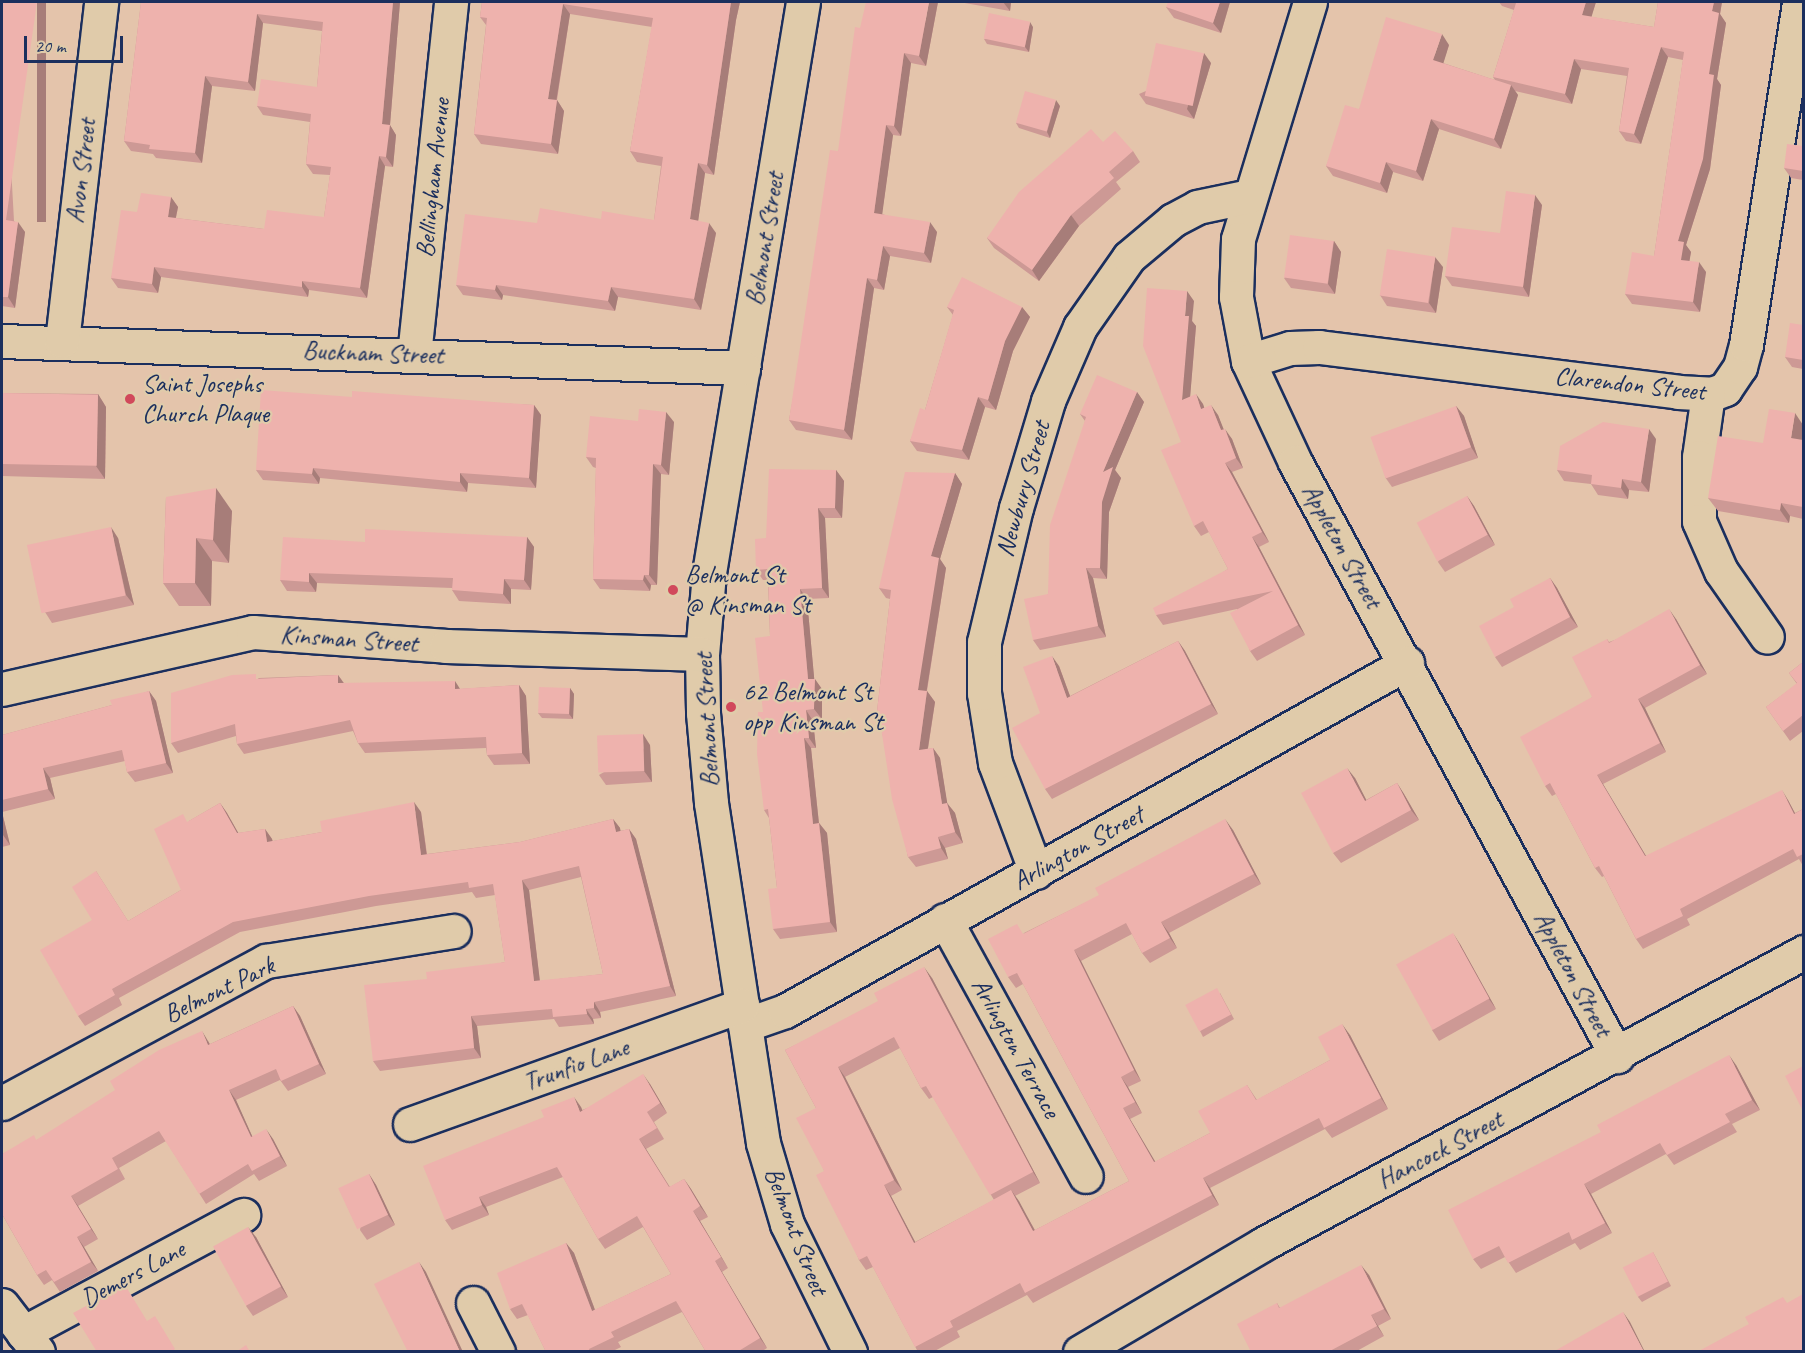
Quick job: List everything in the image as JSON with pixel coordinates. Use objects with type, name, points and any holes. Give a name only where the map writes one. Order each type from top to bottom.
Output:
[{"type":"street","name":"Avon Street","points":[[62,341],[101,2]]},
{"type":"street","name":"Bellingham Avenue","points":[[414,355],[451,2]]},
{"type":"street","name":"Belmont Street","points":[[803,2],[709,573],[702,654],[711,803],[763,1143],[778,1196],[801,1258],[850,1352]]},
{"type":"street","name":"Appleton Street","points":[[1310,2],[1250,196],[1235,270],[1237,315],[1248,361],[1294,462],[1407,663],[1617,1056]]},
{"type":"street","name":"Clarendon Street","points":[[1248,361],[1290,348],[1319,347],[1708,394],[1725,389],[1742,359],[1799,2]]},
{"type":"street","name":"Newbury Street","points":[[1036,872],[995,763],[984,693],[984,642],[1016,508],[1048,401],[1080,327],[1129,257],[1173,220],[1197,207],[1250,196]]},
{"type":"street","name":"Bucknam Street","points":[[2,341],[62,341],[744,368]]},
{"type":"street","points":[[1708,394],[1699,457],[1699,521],[1721,571],[1767,638]]},
{"type":"street","name":"Kinsman Street","points":[[2,689],[253,632],[446,646],[702,654]]},
{"type":"street","name":"Arlington Street","points":[[744,1015],[785,1011],[1407,663]]},
{"type":"street","name":"Arlington Terrace","points":[[945,920],[1086,1176]]},
{"type":"street","name":"Belmont Park","points":[[2,1102],[266,961],[454,931]]},
{"type":"street","name":"Hancock Street","points":[[1080,1352],[1263,1244],[1617,1056],[1803,952]]},
{"type":"street","name":"Trunfio Lane","points":[[410,1124],[744,1015]]},
{"type":"street","name":"Demers Lane","points":[[30,1342],[243,1215]]},
{"type":"street","points":[[473,1303],[498,1352]]},
{"type":"street","points":[[2,1305],[30,1342]]},
{"type":"building","points":[[2,2],[37,2],[6,220],[18,222],[8,297],[2,297]]},
{"type":"building","points":[[141,2],[393,2],[382,124],[390,125],[386,157],[379,156],[360,288],[302,281],[302,287],[154,267],[152,284],[111,278],[121,210],[137,212],[141,193],[171,197],[168,217],[264,229],[267,210],[324,217],[331,167],[306,164],[311,114],[257,106],[261,79],[317,87],[323,22],[257,14],[248,82],[205,76],[195,153],[149,149],[150,145],[124,141]]},
{"type":"building","points":[[482,2],[731,2],[707,165],[698,163],[690,219],[709,223],[694,299],[611,287],[608,301],[496,285],[495,290],[456,285],[465,214],[537,223],[540,208],[601,219],[602,211],[654,220],[663,157],[630,151],[653,18],[563,4],[548,99],[557,100],[551,144],[474,134],[487,18],[480,17]]},
{"type":"building","points":[[866,2],[929,2],[919,56],[904,53],[894,126],[886,125],[874,213],[930,222],[924,253],[883,246],[877,280],[867,278],[844,430],[789,420],[830,150],[838,151],[855,27],[860,28]]},
{"type":"building","points":[[1168,2],[1220,2],[1213,23],[1166,7]]},
{"type":"building","points":[[1513,2],[1586,2],[1582,15],[1654,27],[1658,2],[1714,2],[1712,11],[1719,13],[1709,74],[1714,75],[1703,159],[1678,241],[1684,242],[1681,260],[1699,262],[1693,302],[1625,294],[1632,252],[1654,256],[1684,52],[1661,47],[1634,134],[1619,131],[1629,68],[1574,59],[1565,94],[1493,77],[1516,3]]},
{"type":"building","points":[[989,13],[1030,22],[1025,47],[984,38]]},
{"type":"building","points":[[1386,17],[1442,34],[1433,60],[1511,85],[1494,139],[1431,119],[1416,171],[1386,162],[1380,183],[1326,166],[1345,105],[1359,109]]},
{"type":"building","points":[[1156,43],[1204,53],[1193,106],[1145,96]]},
{"type":"building","points":[[1025,91],[1056,100],[1047,132],[1016,123]]},
{"type":"building","points":[[1091,129],[1103,142],[1115,131],[1133,151],[1109,172],[1114,178],[1071,215],[1032,270],[987,238],[1019,192]]},
{"type":"building","points":[[1787,144],[1803,146],[1803,171],[1784,168]]},
{"type":"building","points":[[1506,191],[1535,195],[1523,287],[1445,276],[1452,227],[1500,233]]},
{"type":"building","points":[[1290,235],[1334,241],[1328,284],[1284,278]]},
{"type":"building","points":[[1387,249],[1435,257],[1428,303],[1380,295]]},
{"type":"building","points":[[962,277],[1022,307],[1005,341],[988,400],[978,397],[962,450],[910,441],[920,408],[925,410],[954,310],[947,307]]},
{"type":"building","points":[[1147,288],[1187,291],[1185,316],[1189,316],[1182,400],[1196,394],[1201,409],[1211,405],[1221,430],[1225,429],[1236,458],[1225,463],[1262,532],[1252,537],[1298,625],[1250,651],[1230,613],[1273,591],[1156,615],[1153,608],[1228,569],[1203,521],[1194,526],[1161,450],[1181,442],[1143,346]]},
{"type":"building","points":[[1790,323],[1803,325],[1803,360],[1785,357]]},
{"type":"building","points":[[1097,375],[1137,392],[1103,472],[1113,467],[1102,502],[1100,568],[1086,568],[1098,626],[1033,640],[1024,599],[1048,594],[1050,525],[1086,417],[1080,414]]},
{"type":"building","points":[[261,390],[352,397],[352,391],[534,405],[529,478],[460,473],[460,482],[313,468],[312,474],[256,470]]},
{"type":"building","points":[[2,393],[98,395],[97,466],[2,464]]},
{"type":"building","points":[[1456,406],[1471,447],[1386,478],[1370,437]]},
{"type":"building","points":[[639,409],[666,412],[661,465],[653,464],[649,575],[644,575],[643,580],[593,579],[596,458],[586,457],[590,416],[638,421]]},
{"type":"building","points":[[1769,409],[1795,413],[1791,438],[1803,440],[1803,507],[1781,503],[1780,510],[1708,498],[1718,436],[1763,443]]},
{"type":"building","points":[[1603,422],[1649,429],[1641,482],[1622,479],[1621,488],[1591,484],[1592,475],[1557,470],[1560,446]]},
{"type":"building","points":[[769,469],[836,470],[835,508],[818,508],[822,588],[800,589],[808,679],[815,679],[814,709],[806,710],[809,738],[804,738],[813,824],[819,823],[830,922],[773,929],[768,889],[777,888],[768,809],[764,810],[757,754],[758,712],[763,712],[755,638],[770,636],[768,569],[756,570],[755,539],[766,538]]},
{"type":"building","points":[[905,472],[955,473],[931,556],[939,558],[918,690],[927,691],[919,750],[933,748],[942,804],[947,803],[955,832],[938,837],[941,848],[908,857],[892,799],[880,721],[876,720],[891,590],[879,588]]},
{"type":"building","points":[[216,488],[213,540],[196,538],[195,583],[163,583],[166,497]]},
{"type":"building","points":[[1467,496],[1488,535],[1437,562],[1417,523]]},
{"type":"building","points":[[111,527],[126,595],[41,613],[27,545]]},
{"type":"building","points":[[365,529],[527,537],[524,580],[504,579],[503,594],[452,590],[453,578],[309,573],[309,582],[280,580],[283,537],[365,542]]},
{"type":"building","points":[[1550,578],[1570,617],[1495,657],[1479,626],[1514,607],[1510,599]]},
{"type":"building","points":[[1669,609],[1700,665],[1638,699],[1660,743],[1597,775],[1645,856],[1782,790],[1794,814],[1803,809],[1803,854],[1797,857],[1793,849],[1680,909],[1683,916],[1636,939],[1599,866],[1595,868],[1550,783],[1545,786],[1520,737],[1592,697],[1572,657],[1607,639],[1609,643]]},
{"type":"building","points":[[1178,641],[1211,704],[1045,789],[1012,728],[1040,713],[1023,667],[1052,656],[1067,698]]},
{"type":"building","points":[[1803,662],[1803,715],[1783,731],[1766,707],[1797,683],[1789,673]]},
{"type":"building","points":[[256,674],[256,679],[338,675],[338,683],[455,681],[455,689],[519,685],[522,753],[487,755],[486,737],[358,743],[350,720],[237,744],[235,724],[171,743],[171,693],[232,675]]},
{"type":"building","points":[[539,687],[570,688],[569,714],[538,713]]},
{"type":"building","points":[[149,691],[166,763],[127,772],[122,750],[43,768],[48,789],[2,800],[2,735],[112,705],[110,700]]},
{"type":"building","points":[[643,734],[644,771],[598,773],[597,736]]},
{"type":"building","points":[[1347,768],[1365,801],[1397,783],[1411,810],[1333,853],[1301,793]]},
{"type":"building","points":[[414,802],[421,855],[520,842],[613,819],[616,832],[629,829],[670,986],[594,1002],[594,1008],[586,1009],[587,1014],[553,1017],[552,1009],[471,1016],[474,1048],[373,1061],[364,985],[427,979],[426,972],[505,962],[493,884],[469,888],[468,882],[369,896],[233,922],[112,989],[115,995],[78,1016],[40,950],[92,920],[72,887],[96,871],[128,921],[181,890],[154,829],[183,814],[187,822],[220,803],[237,833],[265,829],[267,842],[322,832],[320,821]],"holes":[[[579,866],[603,974],[534,981],[522,880]]]},
{"type":"building","points":[[1225,819],[1254,874],[1161,922],[1170,938],[1142,953],[1126,923],[1074,950],[1134,1070],[1121,1077],[1135,1102],[1123,1108],[1154,1162],[1210,1133],[1198,1111],[1247,1085],[1256,1100],[1330,1060],[1318,1037],[1342,1024],[1381,1098],[1324,1128],[1319,1118],[1203,1178],[1212,1195],[1025,1293],[1020,1283],[950,1321],[953,1327],[915,1347],[867,1256],[859,1260],[816,1175],[824,1171],[796,1118],[816,1108],[785,1050],[878,1001],[874,993],[924,967],[1033,1172],[990,1195],[926,1086],[921,1088],[894,1037],[838,1067],[894,1180],[884,1185],[914,1243],[1011,1190],[1033,1231],[1129,1181],[1017,973],[1008,977],[988,939],[1017,924],[1023,934],[1099,895],[1095,888]]},
{"type":"building","points":[[1453,933],[1489,999],[1433,1030],[1396,965]]},
{"type":"building","points":[[1217,988],[1231,1014],[1199,1031],[1185,1005]]},
{"type":"building","points":[[293,1006],[319,1064],[281,1081],[276,1069],[229,1090],[251,1137],[266,1129],[280,1156],[252,1171],[248,1164],[199,1194],[159,1131],[112,1158],[118,1169],[71,1196],[91,1229],[77,1237],[91,1262],[54,1282],[46,1270],[37,1275],[2,1214],[2,1154],[34,1135],[36,1140],[115,1090],[110,1081],[159,1050],[202,1031],[208,1045]]},
{"type":"building","points":[[1729,1055],[1752,1100],[1725,1114],[1730,1122],[1667,1155],[1660,1143],[1584,1184],[1605,1223],[1572,1240],[1569,1232],[1508,1263],[1499,1246],[1473,1259],[1448,1210],[1601,1132],[1597,1125]]},
{"type":"building","points":[[1803,1066],[1803,1111],[1785,1076]]},
{"type":"building","points":[[643,1074],[660,1103],[647,1112],[657,1128],[639,1139],[669,1187],[684,1179],[700,1206],[693,1211],[721,1257],[715,1261],[760,1338],[737,1352],[706,1352],[676,1301],[611,1332],[614,1337],[589,1349],[590,1352],[546,1352],[522,1304],[510,1309],[497,1273],[566,1243],[592,1311],[671,1274],[637,1216],[598,1239],[557,1167],[479,1197],[482,1205],[445,1220],[423,1166],[544,1117],[541,1110],[574,1097],[580,1112]]},
{"type":"building","points":[[369,1174],[388,1215],[357,1229],[338,1188]]},
{"type":"building","points":[[248,1227],[281,1286],[246,1306],[213,1246]]},
{"type":"building","points":[[1653,1252],[1668,1281],[1638,1297],[1623,1267]]},
{"type":"building","points":[[419,1262],[460,1352],[405,1352],[407,1350],[374,1284]]},
{"type":"building","points":[[1361,1265],[1384,1309],[1371,1315],[1377,1326],[1328,1352],[1251,1352],[1237,1324],[1277,1303],[1279,1308]]},
{"type":"building","points":[[125,1285],[147,1321],[155,1316],[175,1349],[171,1352],[97,1352],[73,1313]]},
{"type":"building","points":[[1803,1294],[1803,1352],[1697,1352],[1749,1324],[1745,1317],[1783,1297],[1787,1303]]},
{"type":"building","points":[[1623,1312],[1644,1352],[1553,1352]]},
{"type":"building","points":[[246,1345],[250,1352],[236,1352]]},
{"type":"place","name":"Saint Josephs Church Plaque","points":[[130,399]]},
{"type":"place","name":"Belmont St @ Kinsman St","points":[[673,590]]},
{"type":"place","name":"62 Belmont St opp Kinsman St","points":[[731,707]]}]
